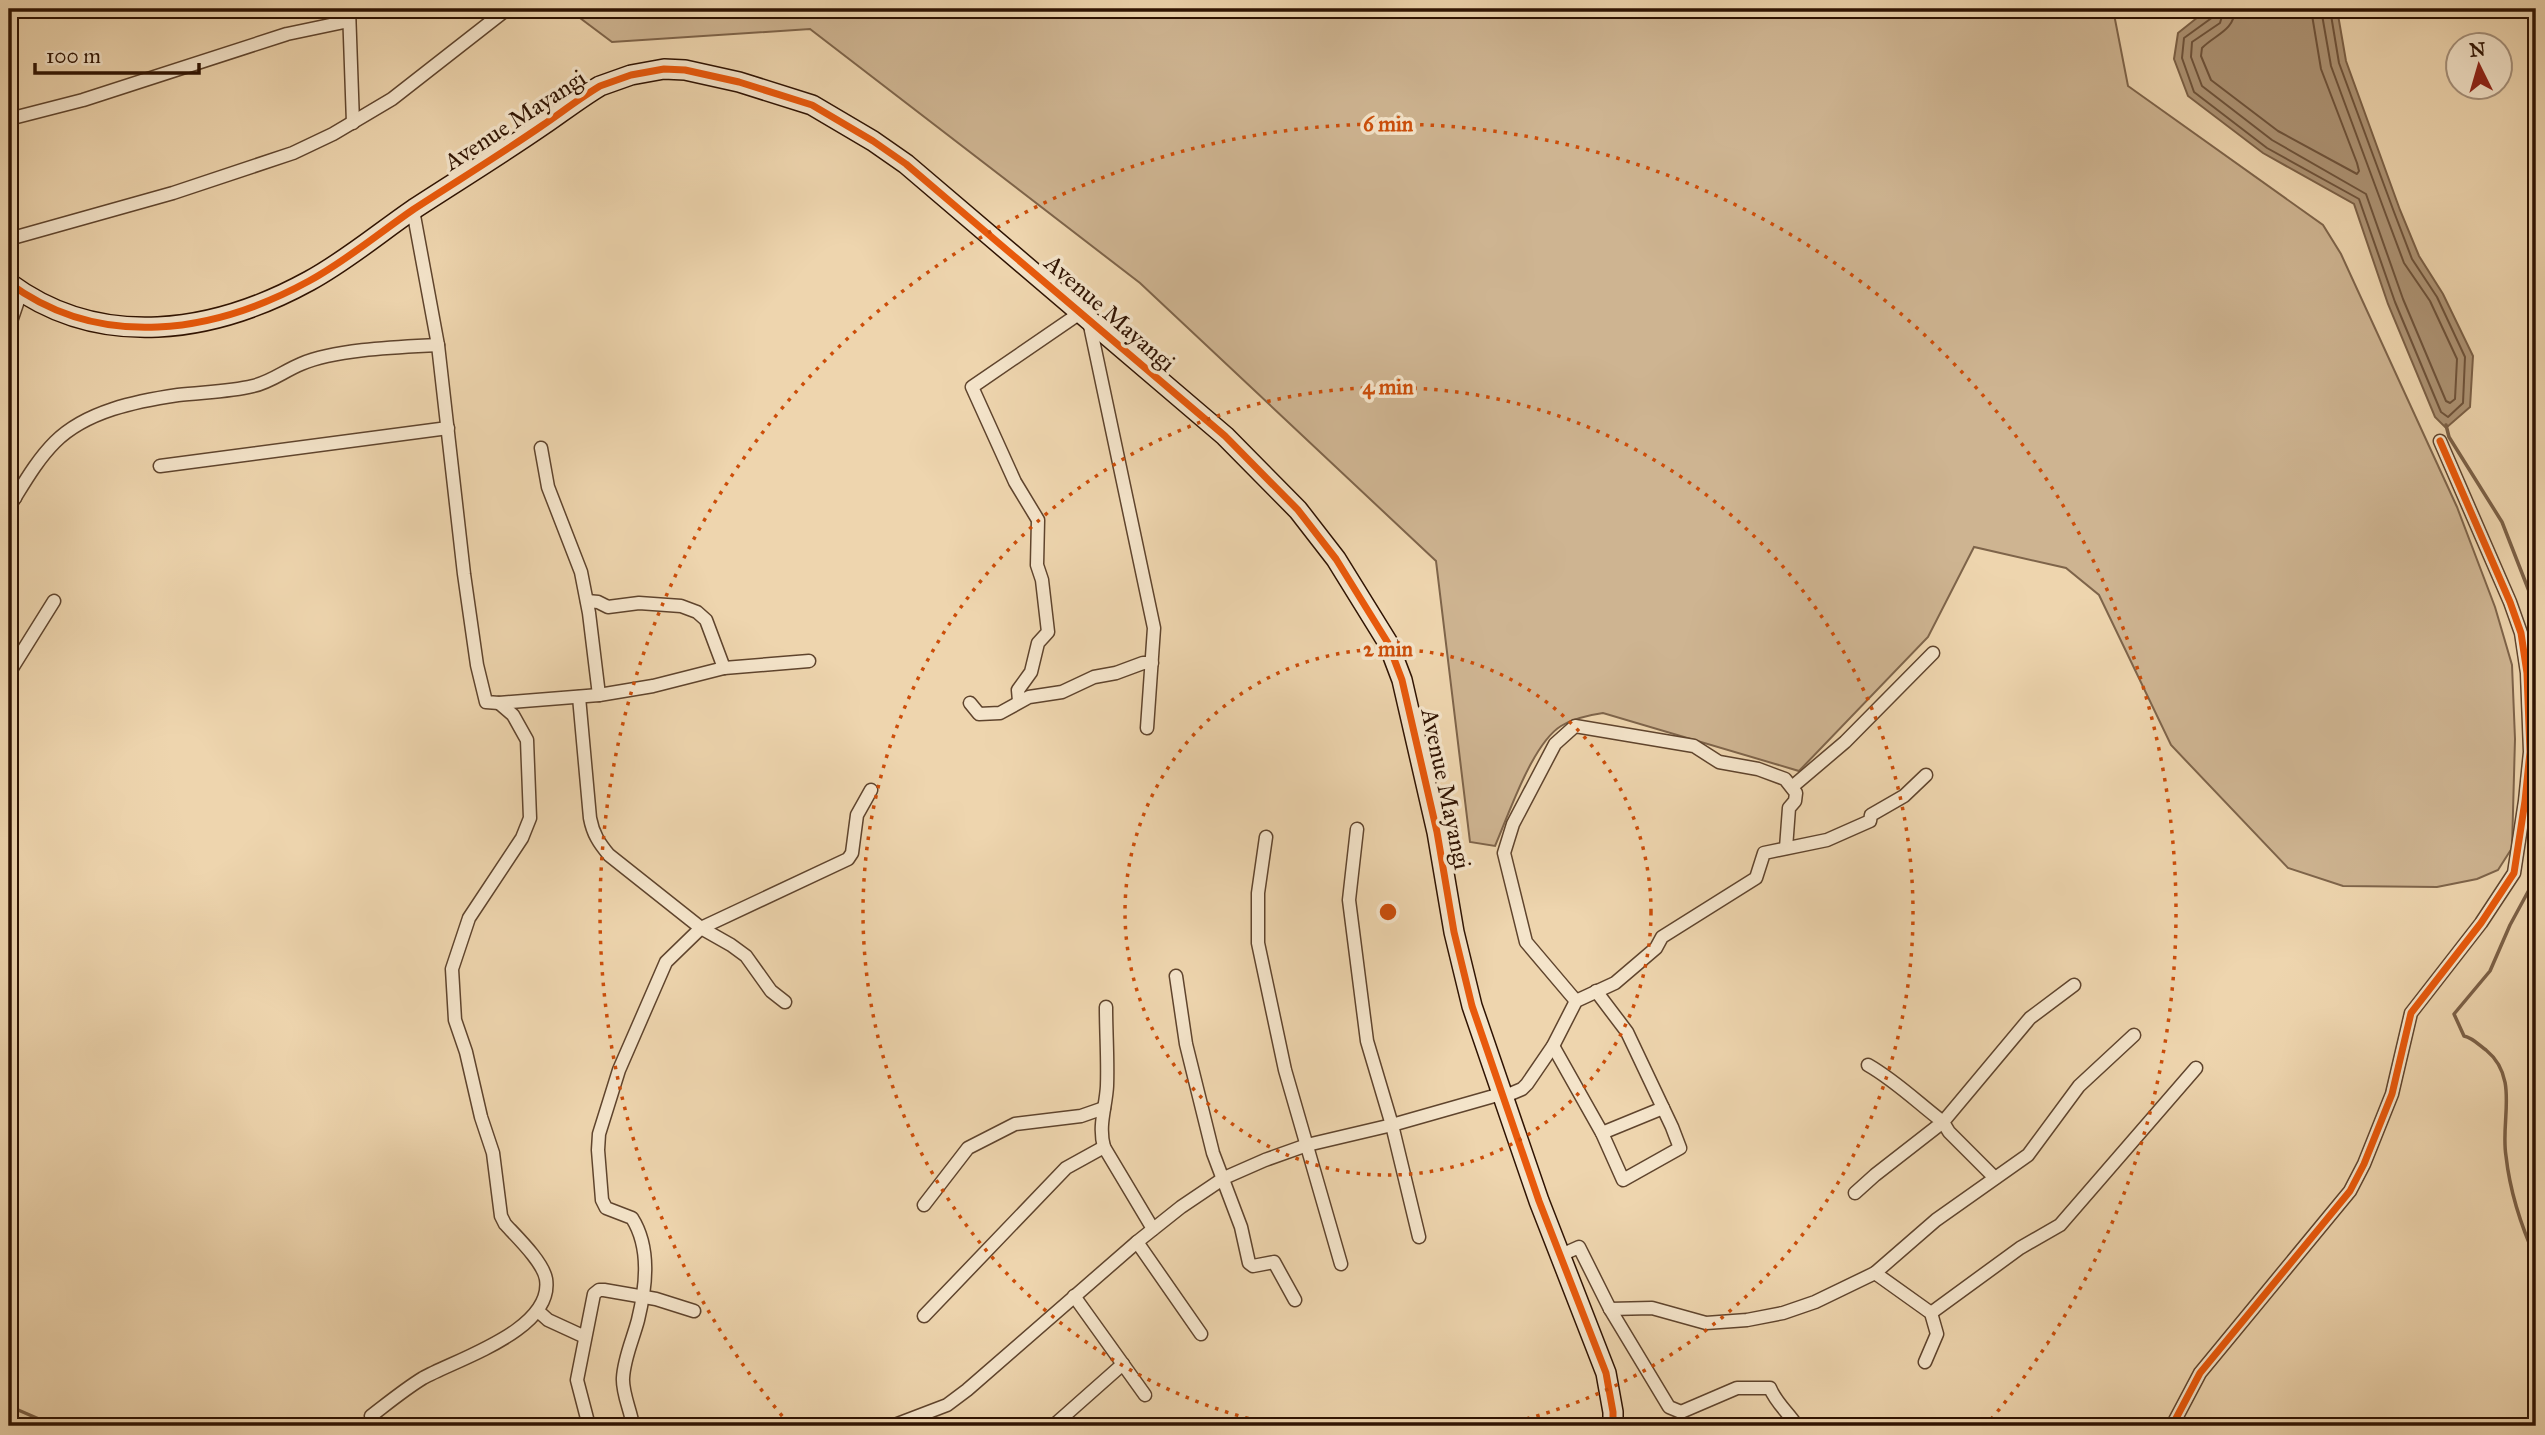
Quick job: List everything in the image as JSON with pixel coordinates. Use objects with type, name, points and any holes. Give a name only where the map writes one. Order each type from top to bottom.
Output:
[{"type":"street","points":[[9,239],[111,212],[229,176],[293,152],[353,123],[392,99],[502,13]]},
{"type":"street","points":[[9,119],[83,100],[349,15],[353,123]]},
{"type":"street","name":"Avenue Mayangi","points":[[15,287],[66,315],[108,326],[144,328],[198,322],[244,310],[310,280],[600,86],[631,75],[664,69],[685,70],[779,94],[829,113],[906,163],[1225,436],[1298,510],[1336,559],[1388,643],[1402,680],[1434,819],[1460,959],[1472,1006],[1539,1200],[1606,1373],[1613,1426]]},
{"type":"street","points":[[413,210],[438,345],[454,496],[477,666],[486,702],[599,695],[653,686],[724,668],[809,661]]},
{"type":"street","points":[[9,327],[15,287]]},
{"type":"street","points":[[1019,701],[1018,690],[1031,672],[1038,643],[1048,632],[1042,580],[1037,565],[1038,523],[1015,482],[972,387],[1084,317],[1154,628],[1147,728]]},
{"type":"street","points":[[12,503],[56,441],[72,428],[123,406],[249,387],[271,381],[301,364],[332,356],[386,348],[438,345]]},
{"type":"street","points":[[160,466],[448,428]]},
{"type":"street","points":[[2172,1426],[2200,1373],[2350,1191],[2364,1164],[2392,1094],[2411,1013],[2508,885],[2518,860],[2530,752],[2521,633],[2440,441]]},
{"type":"street","points":[[541,448],[548,487],[581,572],[599,695]]},
{"type":"street","points":[[9,474],[12,503]]},
{"type":"street","points":[[9,673],[54,601]]},
{"type":"street","points":[[587,601],[608,607],[639,603],[681,606],[697,612],[706,620],[724,668]]},
{"type":"street","points":[[1792,787],[1845,742],[1933,653]]},
{"type":"street","points":[[970,703],[980,715],[1000,713],[1019,701],[1062,692],[1094,677],[1130,669],[1143,663],[1152,663]]},
{"type":"street","points":[[579,697],[593,833],[609,855],[701,928],[746,956],[771,991],[785,1002]]},
{"type":"street","points":[[371,1416],[423,1378],[500,1340],[538,1311],[547,1287],[537,1262],[501,1216],[493,1153],[481,1117],[469,1061],[455,1020],[453,962],[466,924],[522,838],[530,818],[527,740],[513,715],[499,703]]},
{"type":"street","points":[[1576,1001],[1526,942],[1504,853],[1513,824],[1555,744],[1575,726],[1694,746],[1719,762],[1758,768],[1785,779],[1796,793],[1795,801],[1789,808],[1786,848]]},
{"type":"street","points":[[892,1426],[947,1405],[988,1373],[1137,1242],[1191,1199],[1224,1178],[1307,1145],[1522,1089],[1553,1046],[1576,1001],[1611,986],[1648,956],[1662,937],[1756,878],[1764,853],[1826,840],[1870,821],[1871,815],[1904,796],[1926,775]]},
{"type":"street","points":[[633,1426],[622,1383],[642,1297],[645,1258],[643,1241],[632,1218],[606,1208],[602,1200],[597,1150],[599,1134],[619,1070],[666,962],[701,928],[848,859],[852,853],[857,815],[871,790]]},
{"type":"street","points":[[1357,829],[1349,891],[1367,1041],[1392,1125],[1419,1237]]},
{"type":"street","points":[[1266,836],[1258,892],[1257,938],[1285,1070],[1341,1264]]},
{"type":"street","points":[[1176,976],[1186,1044],[1213,1153],[1241,1227],[1250,1265],[1274,1262],[1295,1300]]},
{"type":"street","points":[[1855,1193],[1943,1122],[2030,1017],[2074,985]]},
{"type":"street","points":[[1553,1046],[1602,1133],[1623,1180],[1680,1148],[1627,1032],[1596,991]]},
{"type":"street","points":[[1106,1007],[1107,1086],[1101,1126],[1104,1147],[1153,1229]]},
{"type":"street","points":[[1610,1309],[1652,1308],[1706,1323],[1739,1321],[1783,1313],[1815,1302],[1875,1273],[1936,1220],[2028,1155],[2079,1086],[2134,1035]]},
{"type":"street","points":[[1868,1065],[1899,1085],[1943,1122],[1949,1132],[1995,1178]]},
{"type":"street","points":[[1931,1313],[2020,1248],[2060,1225],[2196,1068]]},
{"type":"street","points":[[924,1205],[968,1149],[1015,1124],[1081,1116],[1104,1108]]},
{"type":"street","points":[[1602,1133],[1663,1108]]},
{"type":"street","points":[[924,1316],[1066,1168],[1104,1147]]},
{"type":"street","points":[[1137,1242],[1201,1334]]},
{"type":"street","points":[[1561,1255],[1579,1247],[1610,1309],[1669,1407],[1681,1412],[1737,1388],[1770,1388],[1776,1402],[1784,1407],[1797,1426]]},
{"type":"street","points":[[1875,1273],[1931,1313],[1937,1334],[1925,1362]]},
{"type":"street","points":[[589,1426],[577,1380],[596,1292],[604,1290],[642,1297],[694,1311]]},
{"type":"street","points":[[1074,1296],[1145,1395]]},
{"type":"street","points":[[538,1311],[548,1320],[585,1337]]},
{"type":"street","points":[[1053,1426],[1123,1364]]},
{"type":"shaded area","points":[[568,9],[2113,9],[2128,86],[2323,225],[2341,254],[2457,507],[2495,607],[2512,665],[2515,739],[2512,848],[2498,870],[2477,879],[2437,887],[2343,886],[2288,868],[2171,745],[2099,595],[2066,568],[1974,547],[1928,637],[1799,771],[1603,713],[1587,716],[1561,726],[1540,748],[1522,781],[1495,846],[1470,842],[1436,561],[1140,283],[810,29],[612,42]]},
{"type":"water","points":[[2214,9],[2337,9],[2346,61],[2400,210],[2419,256],[2443,294],[2473,356],[2470,407],[2446,428],[2435,417],[2388,304],[2354,204],[2263,153],[2188,96],[2174,59],[2178,33],[2198,17]]},
{"type":"waterway","points":[[2446,425],[2449,437],[2502,522],[2536,609]]},
{"type":"waterway","points":[[2536,877],[2510,925],[2490,971],[2454,1014],[2464,1036],[2486,1050],[2503,1073],[2506,1086],[2505,1142],[2510,1183],[2536,1259]]},
{"type":"waterway","points":[[9,1406],[55,1426]]},
{"type":"cycle path","points":[[9,283],[44,305],[81,319],[119,326],[158,327],[235,313],[273,299],[323,273],[414,209],[600,86],[631,75],[664,69],[685,70],[739,82],[812,105],[906,164],[1225,436],[1298,510],[1336,559],[1388,643],[1402,680],[1437,832],[1454,932],[1472,1006],[1539,1201],[1606,1373],[1613,1426]]},
{"type":"cycle path","points":[[2172,1426],[2200,1373],[2350,1191],[2364,1164],[2392,1094],[2411,1013],[2481,923],[2514,873],[2530,752],[2527,673],[2521,633],[2440,441]]}]
